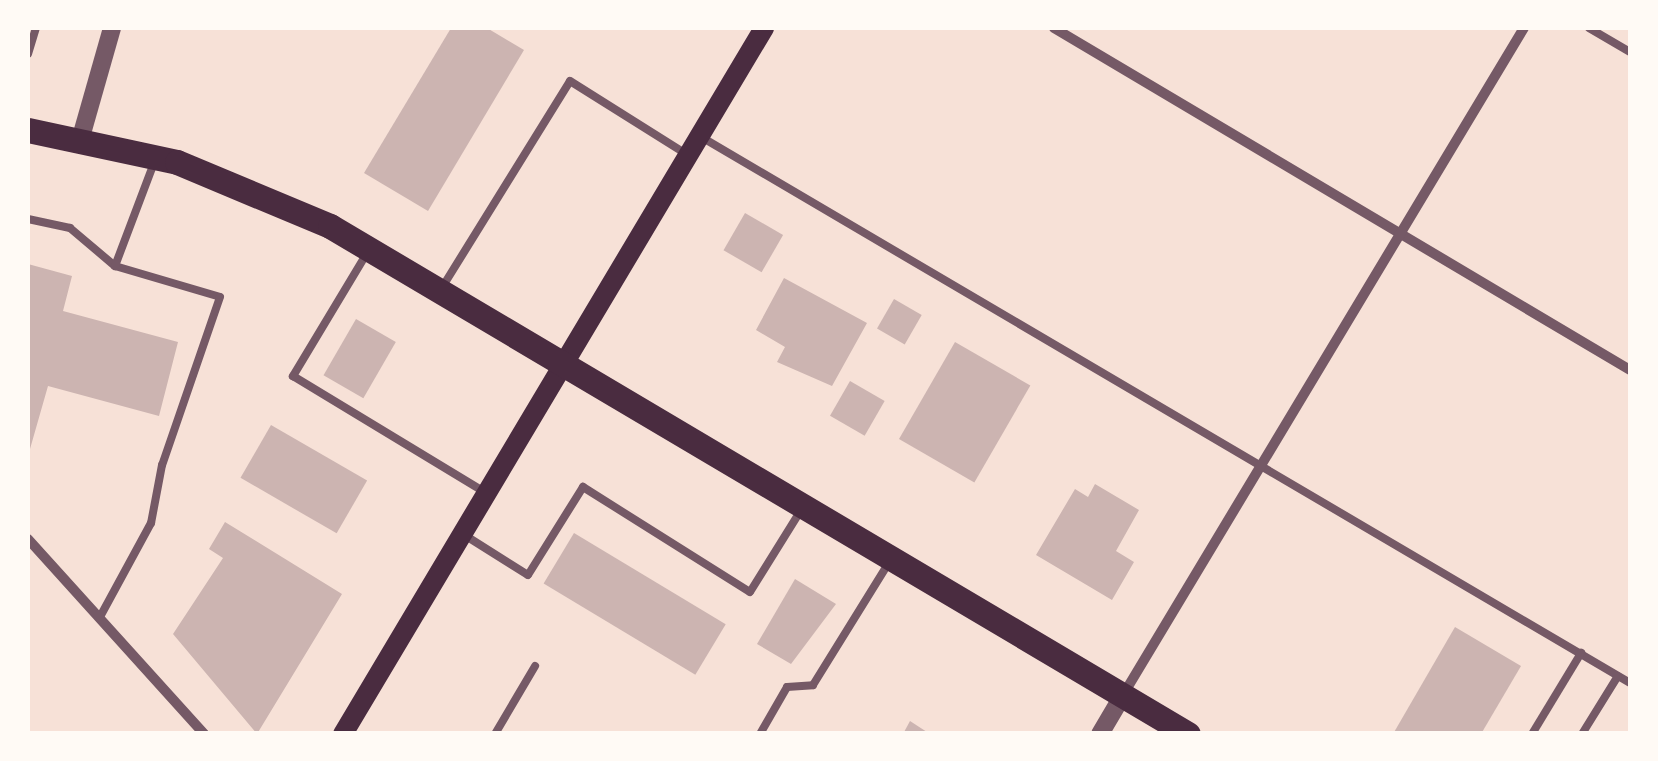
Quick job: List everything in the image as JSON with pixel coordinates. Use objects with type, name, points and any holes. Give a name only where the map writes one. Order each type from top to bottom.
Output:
[{"type":"main road","points":[[343,734],[764,28]]},
{"type":"main road","points":[[28,130],[81,137],[156,156],[281,202],[441,290],[1188,734]]},
{"type":"street","points":[[81,137],[112,28]]},
{"type":"street","points":[[1054,28],[1630,370]]},
{"type":"street","points":[[1100,734],[1524,28]]},
{"type":"street","points":[[28,538],[204,734]]},
{"type":"lane","points":[[28,54],[36,28]]},
{"type":"lane","points":[[1589,28],[1630,52]]},
{"type":"lane","points":[[441,290],[570,81],[694,145],[1262,465],[1630,683]]},
{"type":"lane","points":[[114,266],[156,156]]},
{"type":"lane","points":[[28,219],[70,228],[114,266],[220,297],[162,466],[151,523],[100,617]]},
{"type":"lane","points":[[369,249],[293,376],[486,493]]},
{"type":"lane","points":[[462,534],[528,575],[582,488],[750,592],[804,506]]},
{"type":"lane","points":[[760,734],[788,688],[813,686],[892,558]]},
{"type":"lane","points":[[1532,734],[1581,653]]},
{"type":"lane","points":[[495,734],[535,666]]},
{"type":"lane","points":[[1582,734],[1618,676]]},
{"type":"building","points":[[451,28],[487,28],[524,50],[428,211],[364,173]]},
{"type":"building","points":[[745,213],[783,235],[762,272],[724,250]]},
{"type":"building","points":[[28,264],[72,276],[63,311],[178,342],[159,416],[48,386],[28,456]]},
{"type":"building","points":[[784,278],[867,323],[832,386],[777,362],[785,347],[756,330]]},
{"type":"building","points":[[894,299],[922,315],[905,344],[877,328]]},
{"type":"building","points":[[356,319],[396,342],[363,398],[324,375]]},
{"type":"building","points":[[955,342],[1030,385],[974,482],[899,439]]},
{"type":"building","points":[[850,381],[885,401],[865,436],[830,416]]},
{"type":"building","points":[[271,425],[367,480],[337,533],[240,478]]},
{"type":"building","points":[[1095,484],[1139,510],[1116,551],[1134,562],[1112,600],[1036,555],[1075,489],[1088,497]]},
{"type":"building","points":[[225,522],[342,594],[257,734],[173,634],[223,558],[209,549]]},
{"type":"building","points":[[574,533],[726,624],[695,675],[544,584]]},
{"type":"building","points":[[795,579],[836,604],[791,664],[757,644]]},
{"type":"building","points":[[1455,627],[1521,666],[1481,734],[1393,734]]},
{"type":"building","points":[[910,721],[930,734],[903,734]]}]
